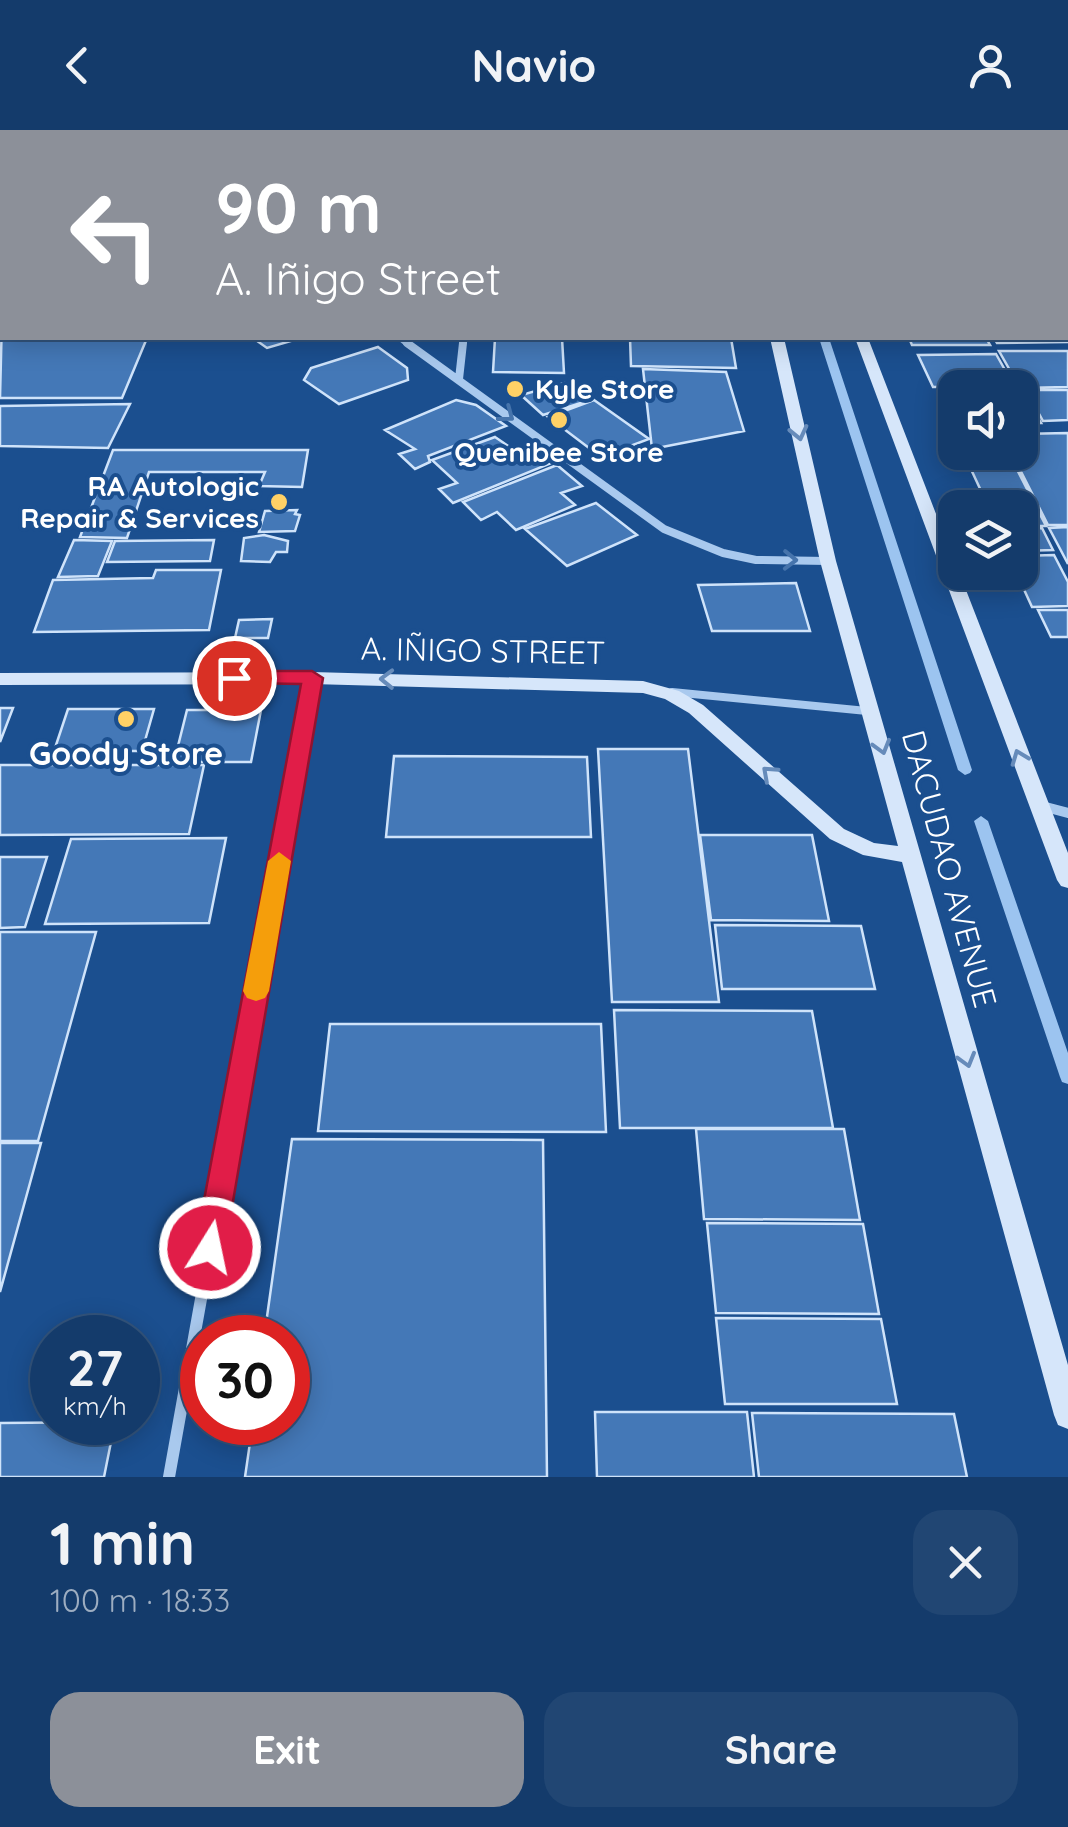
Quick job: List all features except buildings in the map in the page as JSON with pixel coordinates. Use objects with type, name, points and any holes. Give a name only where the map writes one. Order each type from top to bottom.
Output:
[{"type":"main road","name":"DACUDAO AVENUE","points":[[778,340],[828,561],[1068,1415]]},
{"type":"main road","points":[[862,340],[1068,880]]},
{"type":"main road","name":"A. IÑIGO STREET","points":[[0,679],[312,678],[610,683],[658,691],[696,708],[837,834],[870,850],[909,855]]},
{"type":"street","points":[[403,340],[664,529],[722,553],[756,560],[828,561]]},
{"type":"street","points":[[460,379],[463,340]]},
{"type":"street","points":[[169,1477],[312,678]]},
{"type":"street","points":[[1037,805],[1068,813]]},
{"type":"lane","points":[[658,691],[872,712]]},
{"type":"waterway","points":[[825,340],[965,770]]},
{"type":"waterway","points":[[981,821],[1068,1077]]},
{"type":"slow traffic","points":[[256,991],[279,861]]},
{"type":"place","name":"Kyle Store","points":[[515,389]]},
{"type":"place","name":"Quenibee Store","points":[[559,420]]},
{"type":"place","name":"RA Autologic Repair & Services","points":[[279,502]]},
{"type":"place","name":"Goody Store","points":[[126,719]]},
{"type":"route","points":[[210,1248],[312,678],[234,678]]}]
